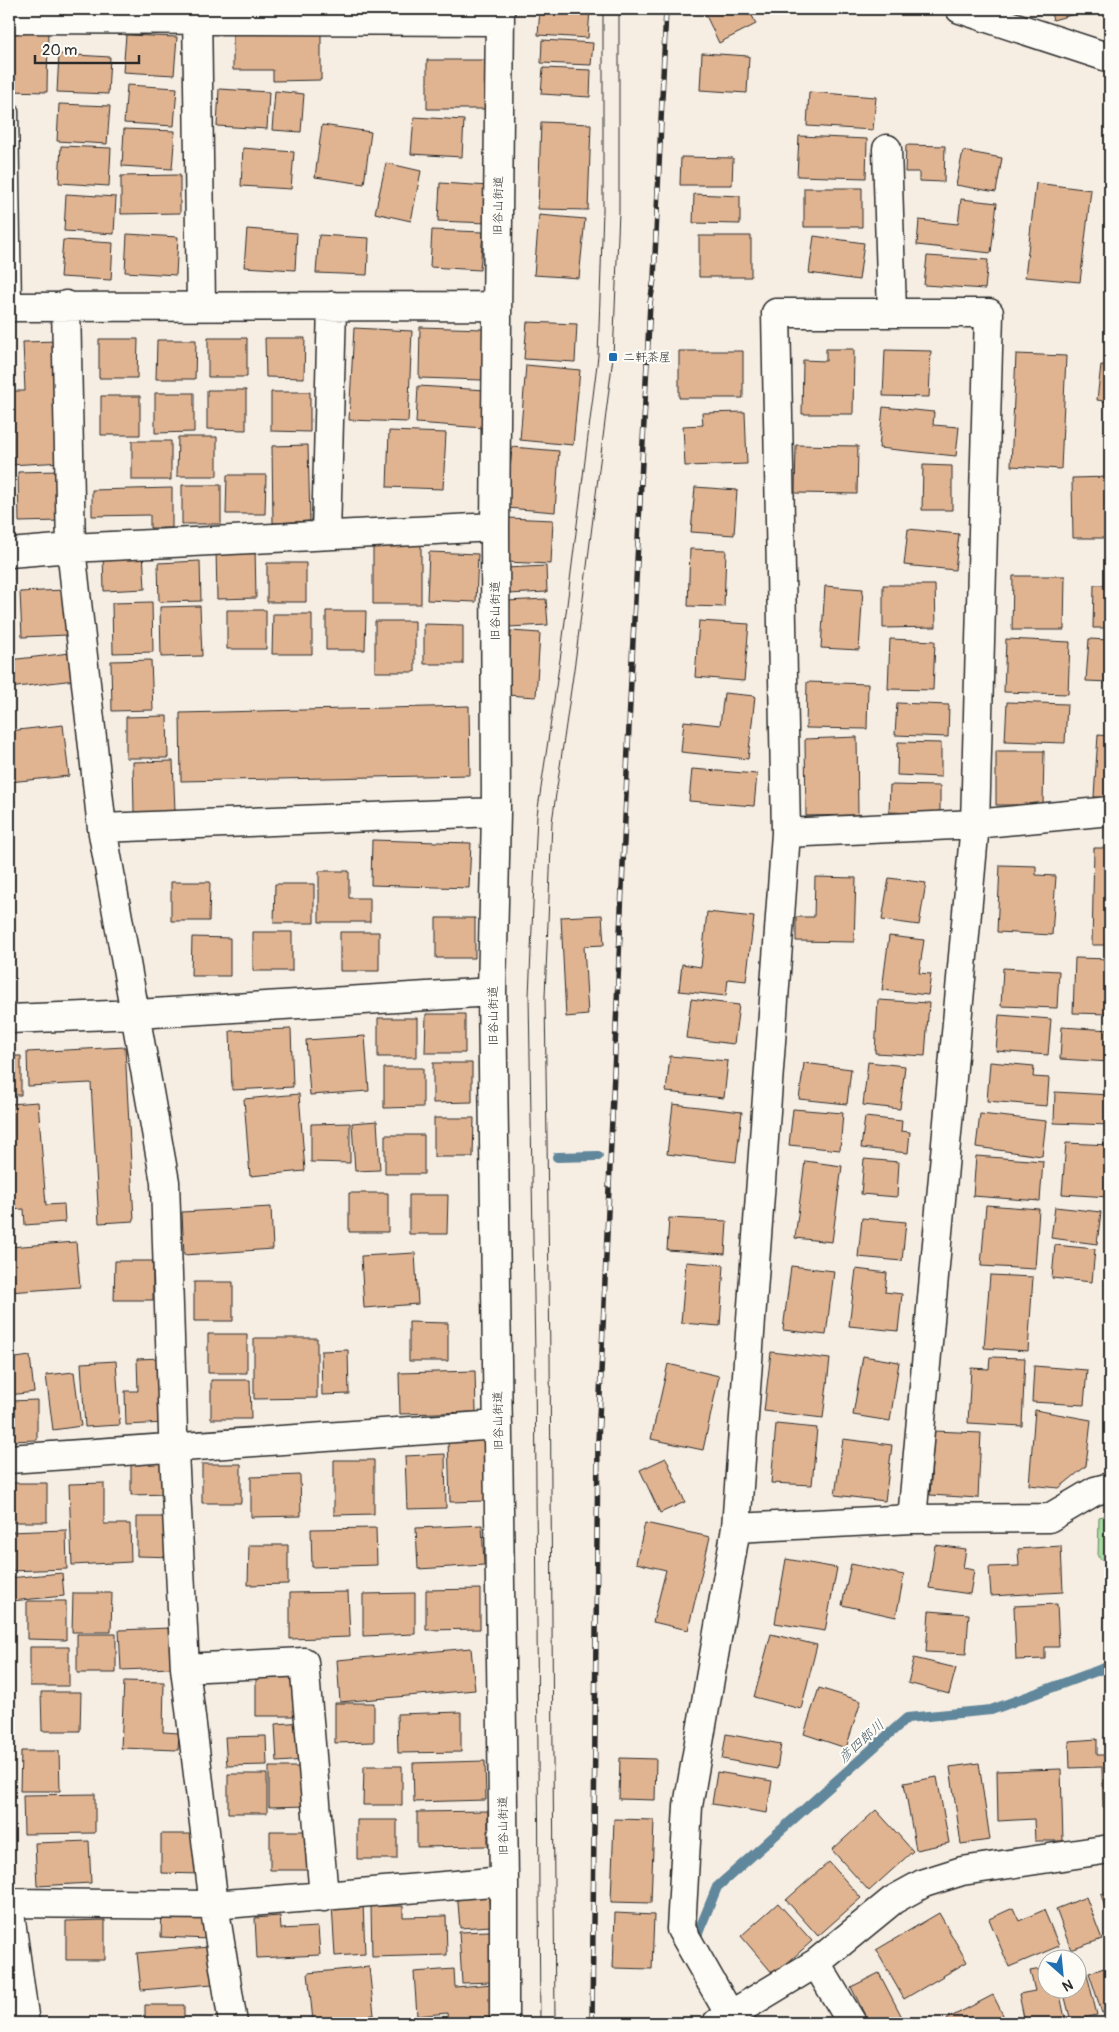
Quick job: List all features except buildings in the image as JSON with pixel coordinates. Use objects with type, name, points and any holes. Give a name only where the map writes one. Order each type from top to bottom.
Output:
[{"type":"street","points":[[960,9],[1110,58]]},
{"type":"street","points":[[9,19],[198,14],[500,15]]},
{"type":"street","points":[[198,14],[201,306]]},
{"type":"street","name":"旧谷山街道","points":[[500,15],[496,306],[496,812],[492,992],[504,1881],[504,2023]]},
{"type":"street","points":[[887,149],[892,313]]},
{"type":"street","points":[[66,305],[71,548],[102,828],[165,1182],[174,1447],[185,1668],[214,1904],[234,2023]]},
{"type":"street","points":[[10,307],[66,305],[496,306]]},
{"type":"street","points":[[326,536],[332,306]]},
{"type":"street","points":[[912,1519],[975,824],[989,313],[776,313],[786,833],[736,1528],[688,1806],[681,1929],[724,2019],[816,1963],[893,1900],[924,1883],[962,1871],[1110,1849]]},
{"type":"street","points":[[9,553],[71,548],[495,528]]},
{"type":"street","points":[[786,833],[975,824],[1110,810]]},
{"type":"street","points":[[102,828],[496,812]]},
{"type":"street","points":[[9,1018],[136,1014],[492,992]]},
{"type":"street","points":[[9,1459],[498,1425]]},
{"type":"street","points":[[736,1528],[912,1519],[1049,1518],[1095,1491],[1110,1487]]},
{"type":"street","points":[[185,1668],[304,1662],[324,1897]]},
{"type":"street","points":[[25,2023],[9,1904],[214,1904],[324,1897],[504,1881]]},
{"type":"street","points":[[816,1963],[852,2023]]},
{"type":"lane","points":[[9,110],[10,307]]},
{"type":"green space","points":[[1110,1514],[1110,1565],[1098,1557],[1099,1517]]},
{"type":"waterway","points":[[557,1157],[598,1156]]},
{"type":"waterway","name":"彦四郎川","points":[[696,1938],[717,1887],[907,1718],[991,1710],[1110,1666]]},
{"type":"tram line","points":[[540,2023],[535,1356],[529,996],[537,815],[561,653],[598,356],[603,210],[603,9]]},
{"type":"tram line","points":[[555,2023],[550,1356],[545,997],[552,822],[576,655],[613,357],[619,211],[619,9]]},
{"type":"railway","points":[[592,2023],[598,1442],[631,680],[650,303],[654,279],[666,9]]},
{"type":"place","name":"二軒茶屋","points":[[613,357]]}]
